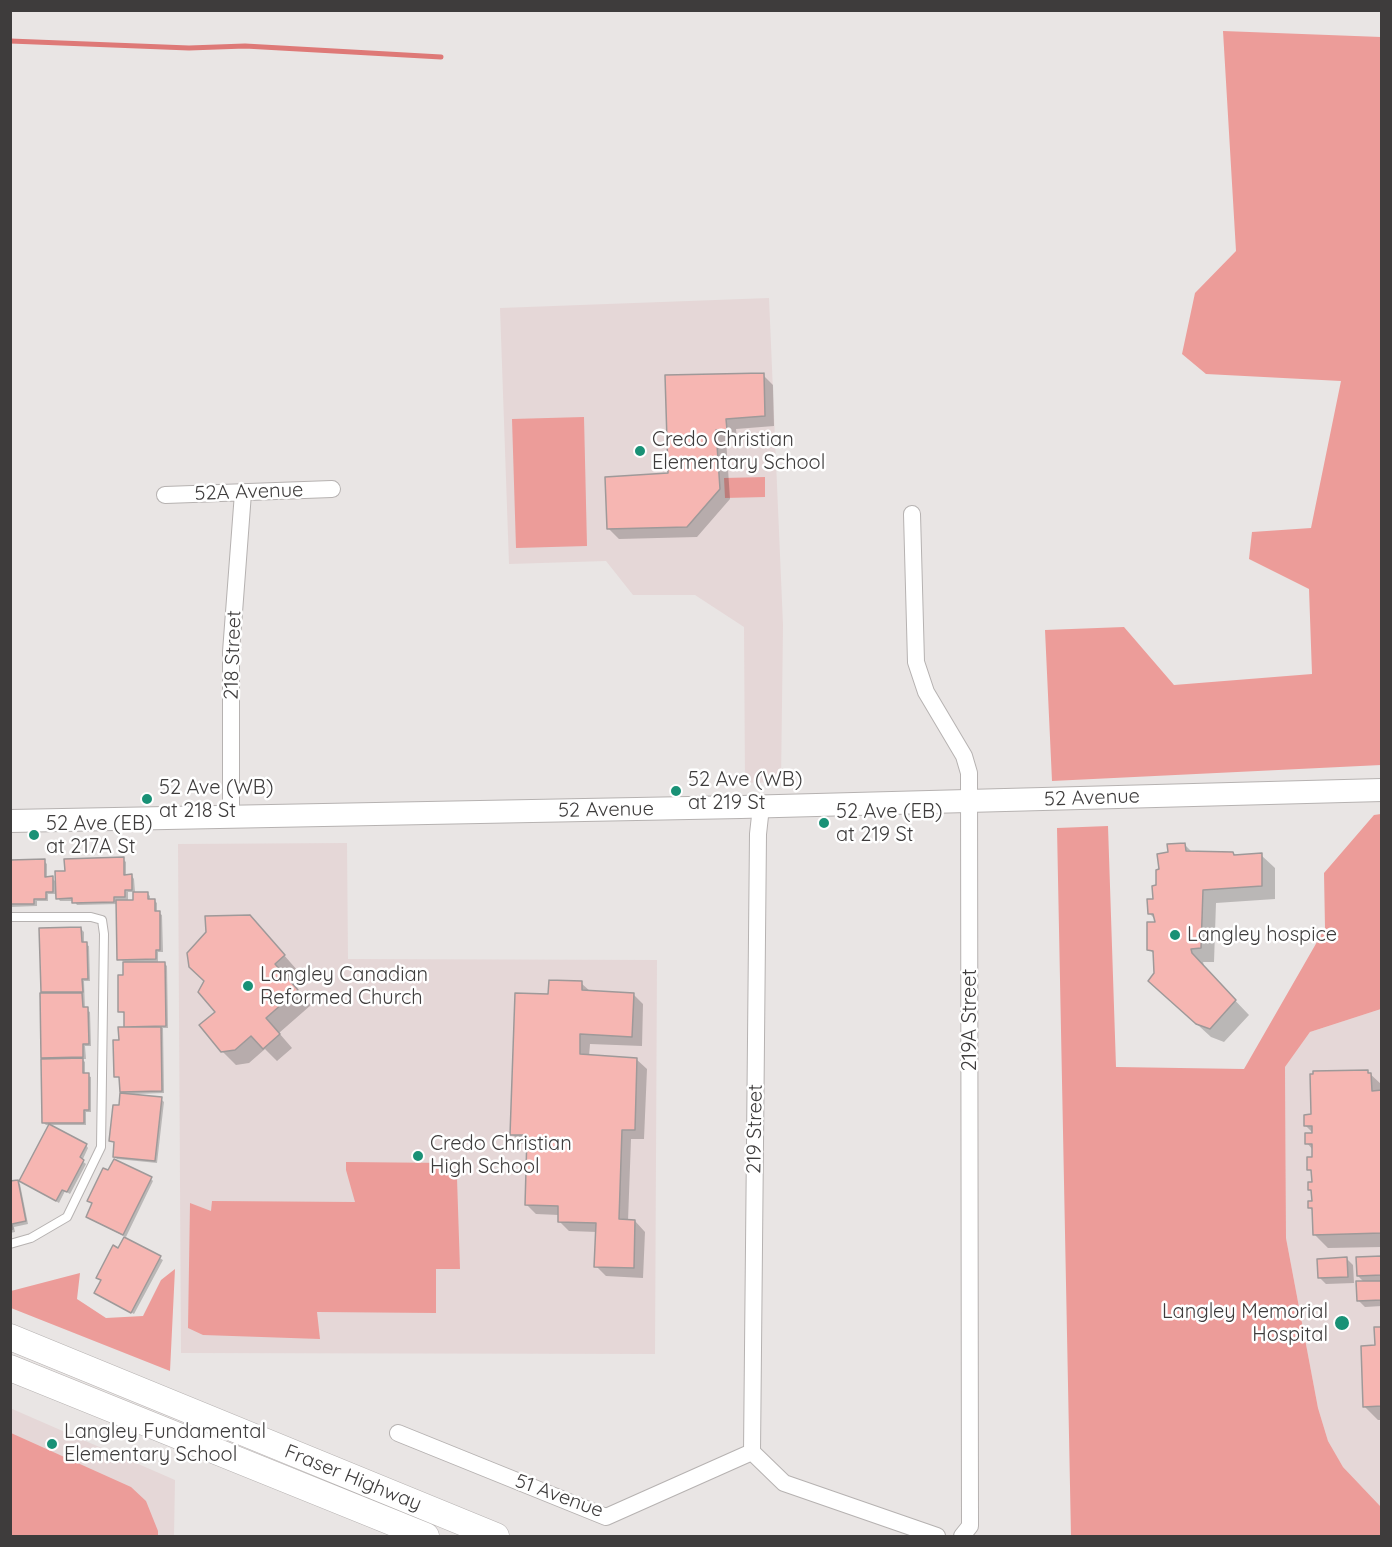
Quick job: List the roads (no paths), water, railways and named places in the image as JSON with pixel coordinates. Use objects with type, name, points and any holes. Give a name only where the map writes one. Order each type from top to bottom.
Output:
[{"type":"main road","name":"Fraser Highway","points":[[10,1337],[496,1536]]},
{"type":"main road","name":"Fraser Highway","points":[[10,1368],[426,1536]]},
{"type":"street","name":"52A Avenue","points":[[165,495],[332,489]]},
{"type":"street","name":"218 Street","points":[[231,816],[231,652],[243,493]]},
{"type":"street","name":"219A Street","points":[[912,514],[916,662],[926,692],[964,756],[969,773],[970,1526],[962,1536]]},
{"type":"street","name":"52 Avenue","points":[[10,821],[761,807],[1382,790]]},
{"type":"street","name":"219 Street","points":[[752,1452],[758,834],[761,807]]},
{"type":"street","name":"51 Avenue","points":[[398,1433],[606,1517],[752,1452]]},
{"type":"street","points":[[752,1452],[784,1483],[937,1536]]},
{"type":"lane","points":[[10,917],[91,917],[102,920],[104,934],[101,1147],[67,1217],[32,1238],[10,1244]]},
{"type":"waterway","points":[[10,41],[189,48],[245,46],[441,57]]},
{"type":"place","name":"Credo Christian Elementary School","points":[[640,451]]},
{"type":"place","name":"52 Ave (WB) at 219 St","points":[[676,791]]},
{"type":"place","name":"52 Ave (WB) at 218 St","points":[[147,799]]},
{"type":"place","name":"52 Ave (EB) at 219 St","points":[[824,823]]},
{"type":"place","name":"52 Ave (EB) at 217A St","points":[[34,835]]},
{"type":"place","name":"Langley hospice","points":[[1175,935]]},
{"type":"place","name":"Langley Canadian Reformed Church","points":[[248,986]]},
{"type":"place","name":"Credo Christian High School","points":[[418,1156]]},
{"type":"place","name":"Langley Memorial Hospital","points":[[1342,1323]]},
{"type":"place","name":"Langley Fundamental Elementary School","points":[[52,1444]]}]
